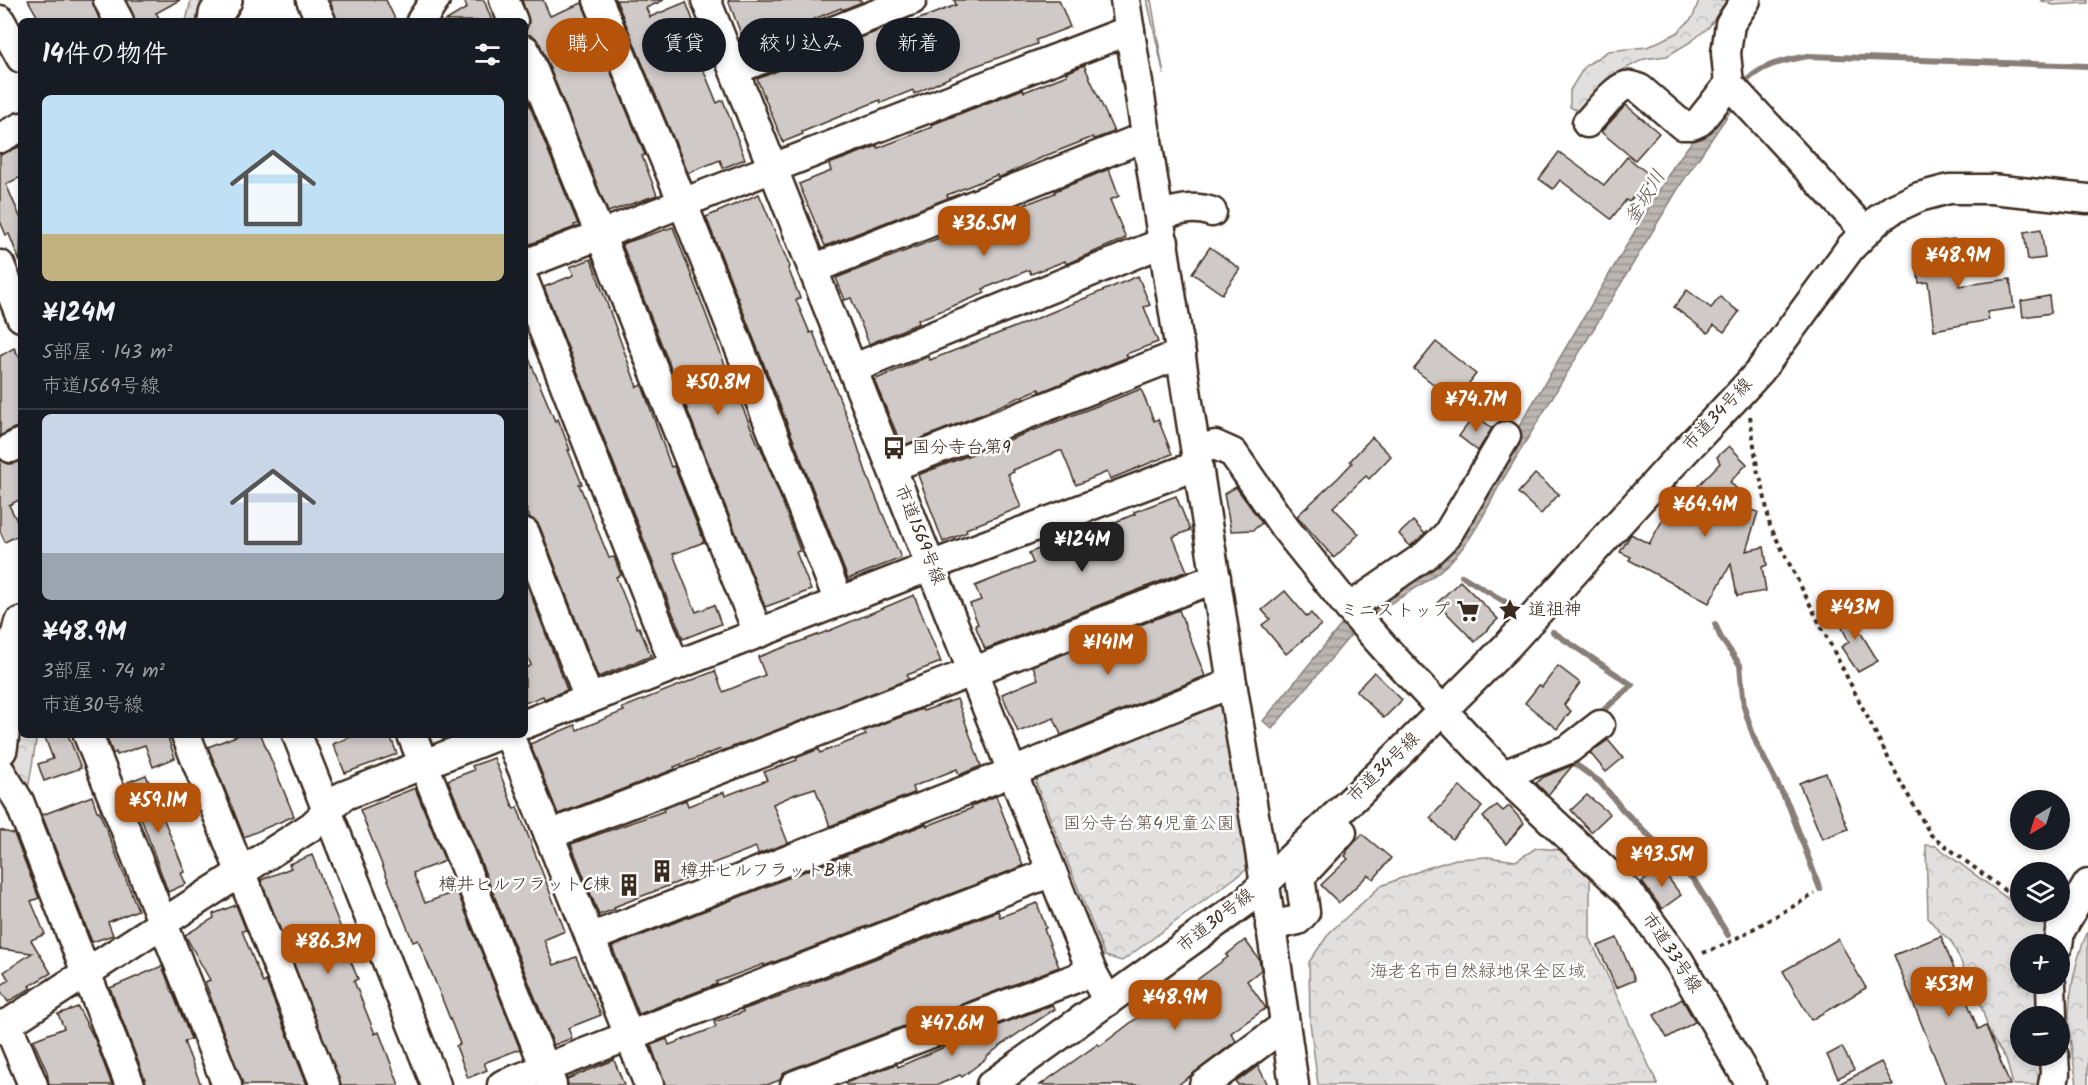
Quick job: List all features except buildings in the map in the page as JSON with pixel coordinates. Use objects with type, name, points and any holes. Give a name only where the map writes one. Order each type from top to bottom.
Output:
[{"type":"main road","points":[[0,750],[12,659],[18,636]]},
{"type":"street","points":[[108,0],[117,18]]},
{"type":"street","points":[[311,0],[320,18]]},
{"type":"street","points":[[409,0],[418,18]]},
{"type":"street","points":[[422,18],[435,0]]},
{"type":"street","points":[[504,0],[512,18]]},
{"type":"street","points":[[598,0],[682,203],[839,602]]},
{"type":"street","name":"市道1569号線","points":[[706,0],[1011,772],[1092,972],[1108,1000]]},
{"type":"street","points":[[734,70],[912,0]]},
{"type":"street","points":[[1125,0],[1265,882],[1294,1085]]},
{"type":"street","points":[[1746,0],[1730,24],[1726,53],[1735,90],[1866,231]]},
{"type":"street","points":[[0,20],[18,53]]},
{"type":"street","points":[[528,263],[1130,30]]},
{"type":"street","points":[[528,57],[601,235],[758,633]]},
{"type":"street","points":[[1587,123],[1623,86],[1640,89],[1682,125],[1699,122],[1735,90]]},
{"type":"street","points":[[0,138],[18,129]]},
{"type":"street","points":[[813,269],[1147,136]]},
{"type":"street","name":"市道34号線","points":[[1265,882],[1380,773],[1508,645],[1760,371],[1851,247],[1879,219],[1893,209],[1919,197],[1949,189],[1991,189],[2088,199]]},
{"type":"street","points":[[852,369],[1161,229],[1190,208],[1212,212]]},
{"type":"street","points":[[2,276],[18,311]]},
{"type":"street","points":[[528,291],[675,666]]},
{"type":"street","points":[[892,466],[1181,354]]},
{"type":"street","points":[[1349,608],[1426,555],[1448,535],[1506,436]]},
{"type":"street","name":"市道33号線","points":[[528,723],[931,566],[1197,457],[1215,445],[1233,453],[1285,528],[1349,608],[1442,710],[1503,775],[1630,894],[1679,962],[1751,1085]]},
{"type":"street","points":[[528,541],[589,699]]},
{"type":"street","points":[[549,835],[1216,578]]},
{"type":"street","points":[[590,938],[1232,683]]},
{"type":"street","points":[[1503,775],[1563,751],[1600,725]]},
{"type":"street","points":[[89,738],[227,1085]]},
{"type":"street","points":[[187,738],[325,1085]]},
{"type":"street","points":[[298,738],[436,1085]]},
{"type":"street","points":[[413,738],[548,1077]]},
{"type":"street","points":[[33,1085],[4,1026],[312,826],[343,796],[490,738]]},
{"type":"street","points":[[510,738],[649,1085]]},
{"type":"street","points":[[0,750],[130,1085]]},
{"type":"street","points":[[1270,926],[1298,920],[1305,912],[1300,877],[1387,784],[1380,773]]},
{"type":"street","points":[[502,1085],[548,1077],[629,1036],[1052,872]]},
{"type":"street","name":"市道30号線","points":[[991,1085],[1245,902],[1265,882]]},
{"type":"street","points":[[2060,934],[2088,884]]},
{"type":"street","points":[[795,1085],[1092,972]]},
{"type":"street","points":[[1204,1085],[1285,1025]]},
{"type":"street","points":[[2053,1085],[2055,1066]]},
{"type":"path","points":[[1740,393],[1749,411],[1758,474],[1762,483],[1770,526],[1901,783],[1930,835],[2010,895]]},
{"type":"path","points":[[1679,962],[1728,943],[1815,894]]},
{"type":"green space","points":[[191,0],[198,0],[202,6],[201,18],[187,18]]},
{"type":"green space","points":[[1147,0],[1151,0],[1164,75]]},
{"type":"green space","points":[[1699,0],[1727,0],[1709,27],[1692,41],[1667,56],[1644,59],[1615,74],[1584,114],[1570,107],[1570,90],[1585,66],[1608,51],[1647,47],[1677,33],[1693,17]]},
{"type":"green space","points":[[2040,0],[2088,0],[2088,3],[2053,5]]},
{"type":"green space","name":"国分寺台第4児童公園","points":[[1214,698],[1221,704],[1247,869],[1122,961],[1105,956],[1036,783],[1041,771]]},
{"type":"green space","points":[[18,715],[18,738],[37,738],[27,796],[12,758]]},
{"type":"green space","points":[[1926,845],[1936,846],[2010,901],[2010,922],[2042,922],[2047,934],[2010,934],[2010,994],[2044,994],[2044,1006],[2010,1006],[2010,1066],[2047,1066],[2048,1085],[2013,1085],[2006,1059],[1990,1035],[1980,1002],[1951,941],[1928,918]]},
{"type":"green space","name":"海老名市自然緑地保全区域","points":[[1536,848],[1560,850],[1590,874],[1590,938],[1658,1085],[1318,1085],[1310,1022],[1309,962],[1330,932],[1381,886],[1456,859],[1488,857],[1516,861]]},
{"type":"green space","points":[[2088,931],[2088,1085],[2077,1085],[2070,1038],[2070,1006],[2077,961]]},
{"type":"shaded area","points":[[1724,98],[1734,106],[1681,184],[1469,539],[1455,557],[1433,576],[1370,615],[1362,604],[1458,529],[1673,167]]},
{"type":"shaded area","points":[[1346,619],[1355,630],[1272,729],[1263,721]]},
{"type":"waterway","name":"釜坂川","points":[[1741,87],[1763,69],[1780,62],[1808,56],[2088,66]]},
{"type":"waterway","points":[[1462,576],[1512,606]]},
{"type":"waterway","points":[[1715,624],[1721,638],[1740,665],[1744,707],[1751,729],[1789,806],[1820,889]]},
{"type":"waterway","points":[[1553,632],[1632,685],[1597,716]]},
{"type":"waterway","points":[[1568,759],[1600,782],[1623,810],[1694,880],[1728,935]]},
{"type":"place","name":"国分寺台第9","points":[[894,448]]},
{"type":"place","name":"道祖神","points":[[1510,610]]},
{"type":"place","name":"ミニストップ","points":[[1468,611]]},
{"type":"place","name":"樽井ヒルフラットB棟","points":[[662,871]]},
{"type":"place","name":"樽井ヒルフラットC棟","points":[[629,885]]}]
